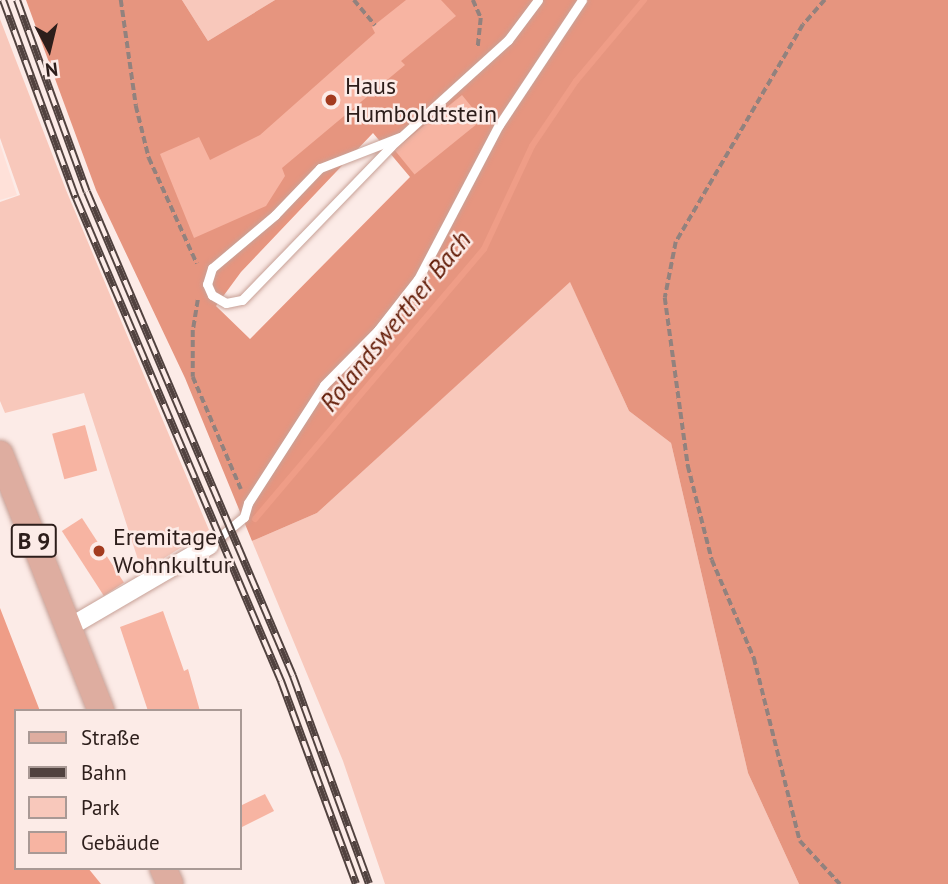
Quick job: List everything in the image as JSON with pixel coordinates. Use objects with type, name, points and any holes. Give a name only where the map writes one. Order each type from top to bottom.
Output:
[{"type":"main road","name":"B 9","points":[[0,454],[100,709]]},
{"type":"street","points":[[68,628],[210,545]]},
{"type":"lane","points":[[400,137],[320,168],[275,215],[223,256],[212,268],[207,284],[212,295],[226,303],[242,300],[400,137],[508,40],[538,0]]},
{"type":"lane","points":[[210,545],[244,517],[248,503],[324,385],[379,330],[418,279],[499,125],[582,0]]},
{"type":"path","points":[[121,0],[136,106],[149,158],[207,284],[199,295],[192,330],[193,377],[248,503]]},
{"type":"path","points":[[354,0],[375,25]]},
{"type":"path","points":[[473,0],[481,18],[476,67]]},
{"type":"path","points":[[825,0],[803,25],[676,242],[665,298],[688,466],[712,560],[754,658],[800,841],[840,884]]},
{"type":"shaded area","points":[[26,0],[182,0],[208,41],[275,0],[948,0],[948,884],[799,884],[748,773],[671,443],[629,411],[570,282],[317,513],[252,541],[185,378],[96,190]],"holes":[[[373,133],[410,177],[250,339],[216,306],[241,272]]]},
{"type":"shaded area","points":[[0,144],[17,195],[0,200]]},
{"type":"shaded area","points":[[0,608],[39,709],[14,709],[14,870],[90,870],[101,884],[0,884]]},
{"type":"green space","points":[[182,0],[275,0],[208,41]]},
{"type":"green space","points":[[0,19],[66,190],[209,530],[142,572],[84,393],[5,413],[0,401],[0,202],[20,195],[0,138]]},
{"type":"green space","points":[[570,281],[629,411],[671,443],[748,773],[799,884],[385,884],[343,761],[252,541],[317,513]]},
{"type":"building","name":"Haus Humboldtstein","points":[[406,0],[441,0],[456,16],[401,61],[405,65],[282,168],[285,176],[266,206],[194,238],[160,154],[199,137],[210,160],[260,135],[375,33],[372,27]]},
{"type":"building","points":[[462,95],[482,120],[415,175],[394,150]]},
{"type":"building","points":[[85,425],[97,470],[64,479],[52,434]]},
{"type":"building","points":[[82,518],[124,583],[104,596],[62,531]]},
{"type":"building","points":[[163,611],[184,671],[188,669],[199,709],[147,709],[120,627]]},
{"type":"building","points":[[265,794],[274,811],[242,827],[242,805]]},
{"type":"waterway","name":"Rolandswerther Bach","points":[[255,519],[484,249],[532,146],[576,81],[644,0]]},
{"type":"railway","points":[[3,0],[76,198],[281,681],[356,884]]},
{"type":"railway","points":[[17,0],[87,192],[293,676],[369,884]]},
{"type":"place","name":"Haus Humboldtstein","points":[[331,100]]},
{"type":"place","name":"Eremitage Wohnkultur","points":[[99,551]]}]
